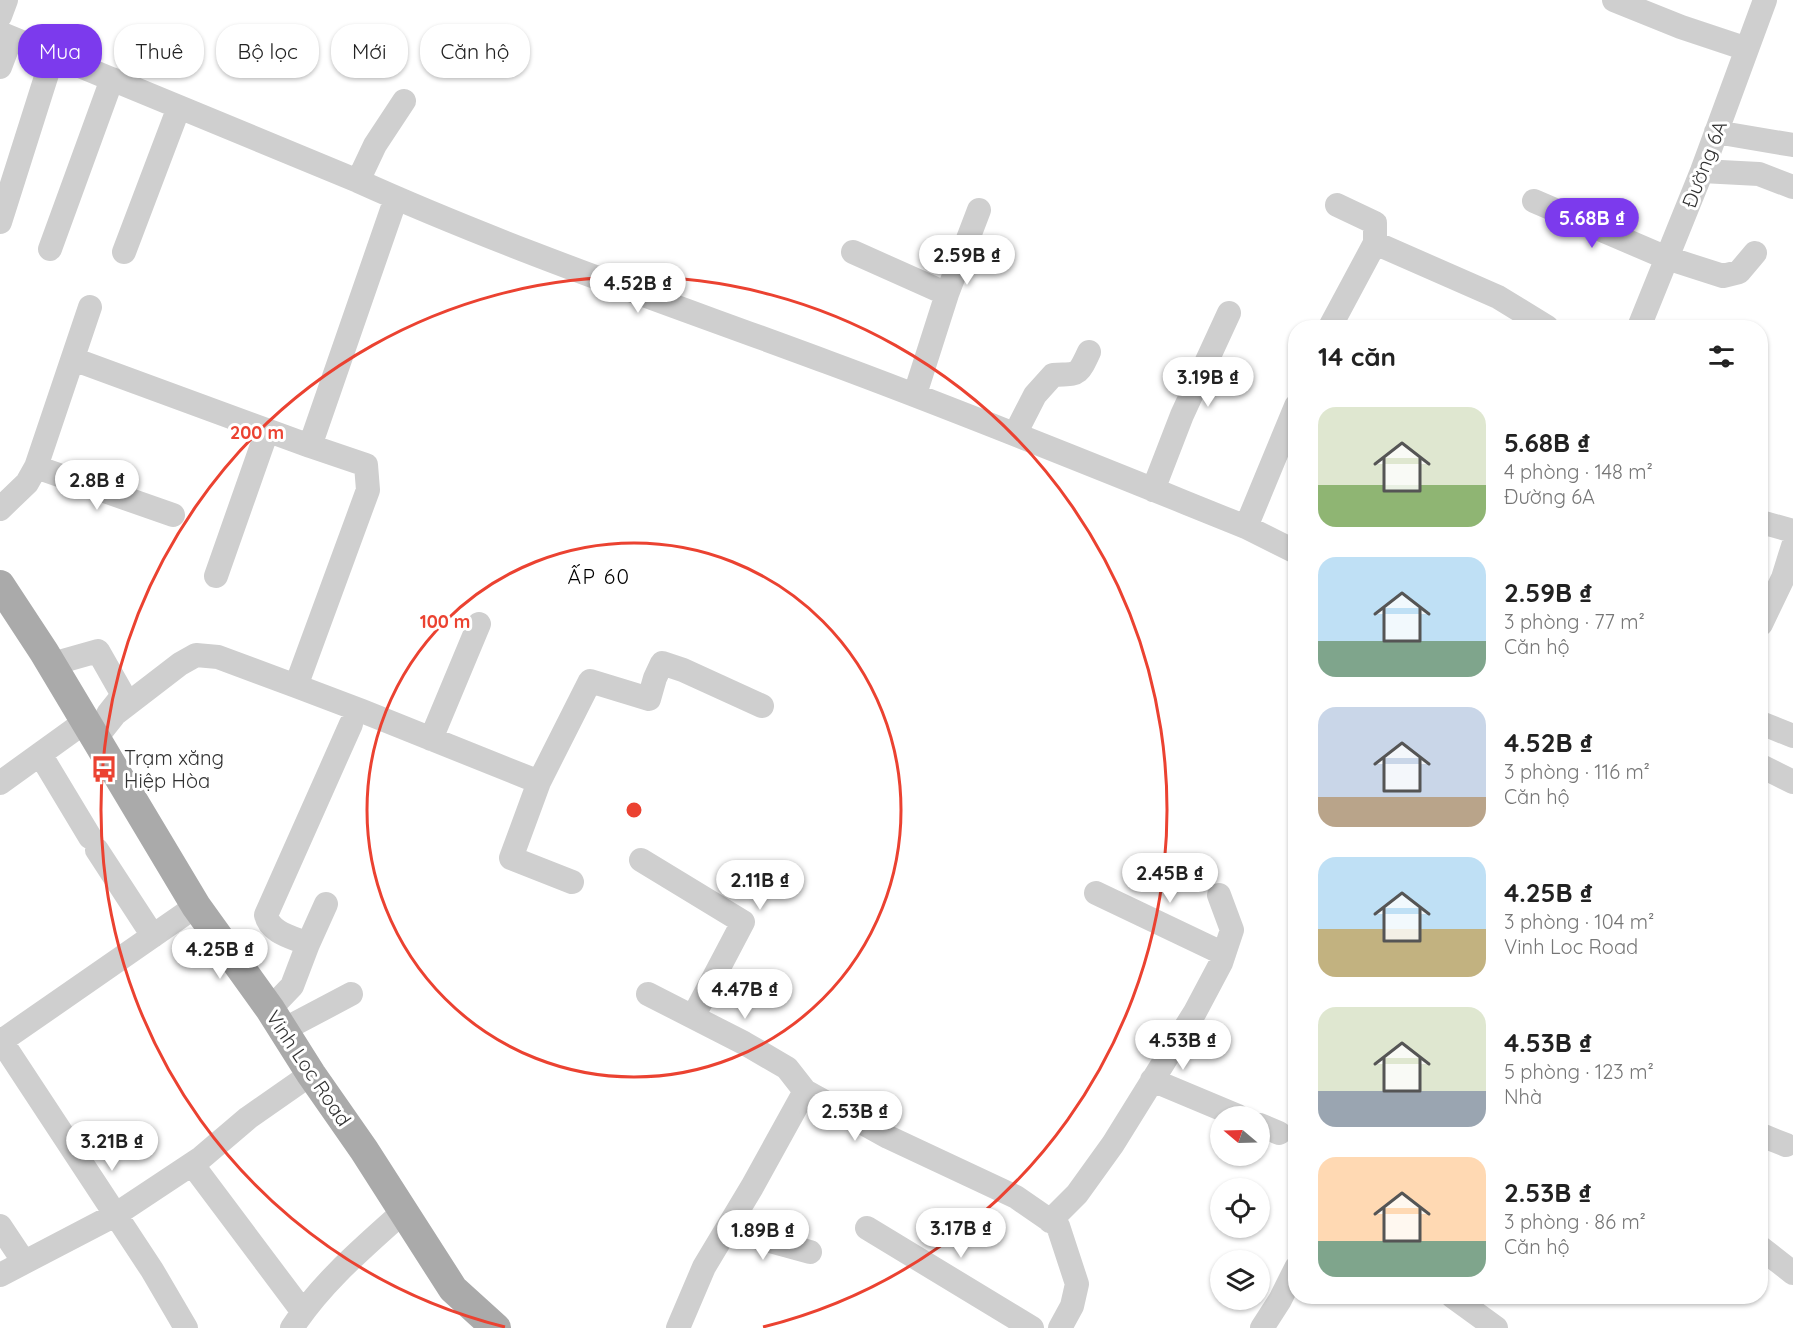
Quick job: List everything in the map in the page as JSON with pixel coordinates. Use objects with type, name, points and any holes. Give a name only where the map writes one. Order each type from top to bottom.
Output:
[{"type":"main road","name":"Vinh Loc Road","points":[[0,585],[52,664],[196,906],[364,1150],[453,1289],[496,1328]]},
{"type":"street","points":[[0,16],[6,0]]},
{"type":"street","points":[[1614,0],[1682,27],[1747,49]]},
{"type":"street","name":"Đường 6A","points":[[1642,320],[1702,171],[1765,0]]},
{"type":"street","points":[[0,67],[6,35]]},
{"type":"street","points":[[102,75],[545,258],[915,394],[1246,527],[1288,548]]},
{"type":"street","points":[[0,222],[46,78]]},
{"type":"street","points":[[50,249],[112,79]]},
{"type":"street","points":[[358,181],[375,144],[404,101]]},
{"type":"street","points":[[124,252],[179,107]]},
{"type":"street","points":[[1716,132],[1793,146]]},
{"type":"street","points":[[1702,171],[1759,174],[1793,187]]},
{"type":"street","points":[[310,446],[396,198]]},
{"type":"street","points":[[1534,201],[1667,258],[1723,276],[1739,272],[1755,253]]},
{"type":"street","points":[[1334,320],[1375,243],[1375,223],[1337,205]]},
{"type":"street","points":[[915,394],[947,294],[979,210]]},
{"type":"street","points":[[1375,243],[1498,297],[1536,320]]},
{"type":"street","points":[[853,252],[947,294]]},
{"type":"street","points":[[0,509],[27,483],[36,467],[90,307]]},
{"type":"street","points":[[1153,490],[1182,415],[1229,313]]},
{"type":"street","points":[[1015,434],[1035,395],[1053,375],[1071,376],[1077,373],[1089,352]]},
{"type":"street","points":[[73,359],[366,465],[368,490],[296,686]]},
{"type":"street","points":[[1246,527],[1288,425]]},
{"type":"street","points":[[216,576],[267,430]]},
{"type":"street","points":[[36,467],[173,515]]},
{"type":"street","points":[[1768,524],[1793,531]]},
{"type":"street","points":[[1768,613],[1788,581],[1793,546]]},
{"type":"street","points":[[431,739],[479,624]]},
{"type":"street","points":[[52,664],[98,651],[123,695],[91,730]]},
{"type":"street","points":[[0,783],[40,754],[91,730],[180,664],[196,655],[218,657],[539,782]]},
{"type":"street","points":[[572,882],[511,858],[539,782],[590,681],[649,699],[662,663],[683,670],[762,706]]},
{"type":"street","points":[[308,944],[273,929],[266,915],[351,724]]},
{"type":"street","points":[[1768,726],[1793,736]]},
{"type":"street","points":[[40,754],[93,843],[153,936]]},
{"type":"street","points":[[1768,770],[1793,782]]},
{"type":"street","points":[[641,860],[742,922],[693,1017]]},
{"type":"street","points":[[1096,893],[1224,954]]},
{"type":"street","points":[[1050,1221],[1077,1194],[1113,1144],[1195,1012],[1224,954],[1232,930],[1219,895]]},
{"type":"street","points":[[276,1020],[326,904]]},
{"type":"street","points":[[186,1328],[152,1270],[0,1041],[196,906]]},
{"type":"street","points":[[276,1020],[351,994]]},
{"type":"street","points":[[648,994],[744,1043],[787,1068],[805,1091],[888,1137],[1016,1197],[1058,1226],[1077,1284],[1072,1306],[1060,1328]]},
{"type":"street","points":[[0,1275],[115,1215],[192,1164],[248,1118],[311,1074]]},
{"type":"street","points":[[1152,1080],[1214,1106]]},
{"type":"street","points":[[678,1328],[704,1268],[805,1091]]},
{"type":"street","points":[[1768,1138],[1786,1145]]},
{"type":"street","points":[[192,1164],[298,1320],[338,1271],[404,1211]]},
{"type":"street","points":[[0,1227],[24,1262]]},
{"type":"street","points":[[867,1228],[1032,1328]]},
{"type":"street","points":[[727,1229],[810,1252]]},
{"type":"street","points":[[1768,1254],[1793,1274]]},
{"type":"street","points":[[1262,1328],[1288,1284]]},
{"type":"street","points":[[1463,1304],[1493,1327]]},
{"type":"place","name":"Trạm xăng Hiệp Hòa","points":[[104,769]]},
{"type":"district","name":"ẤP 60","points":[[599,576]]}]
